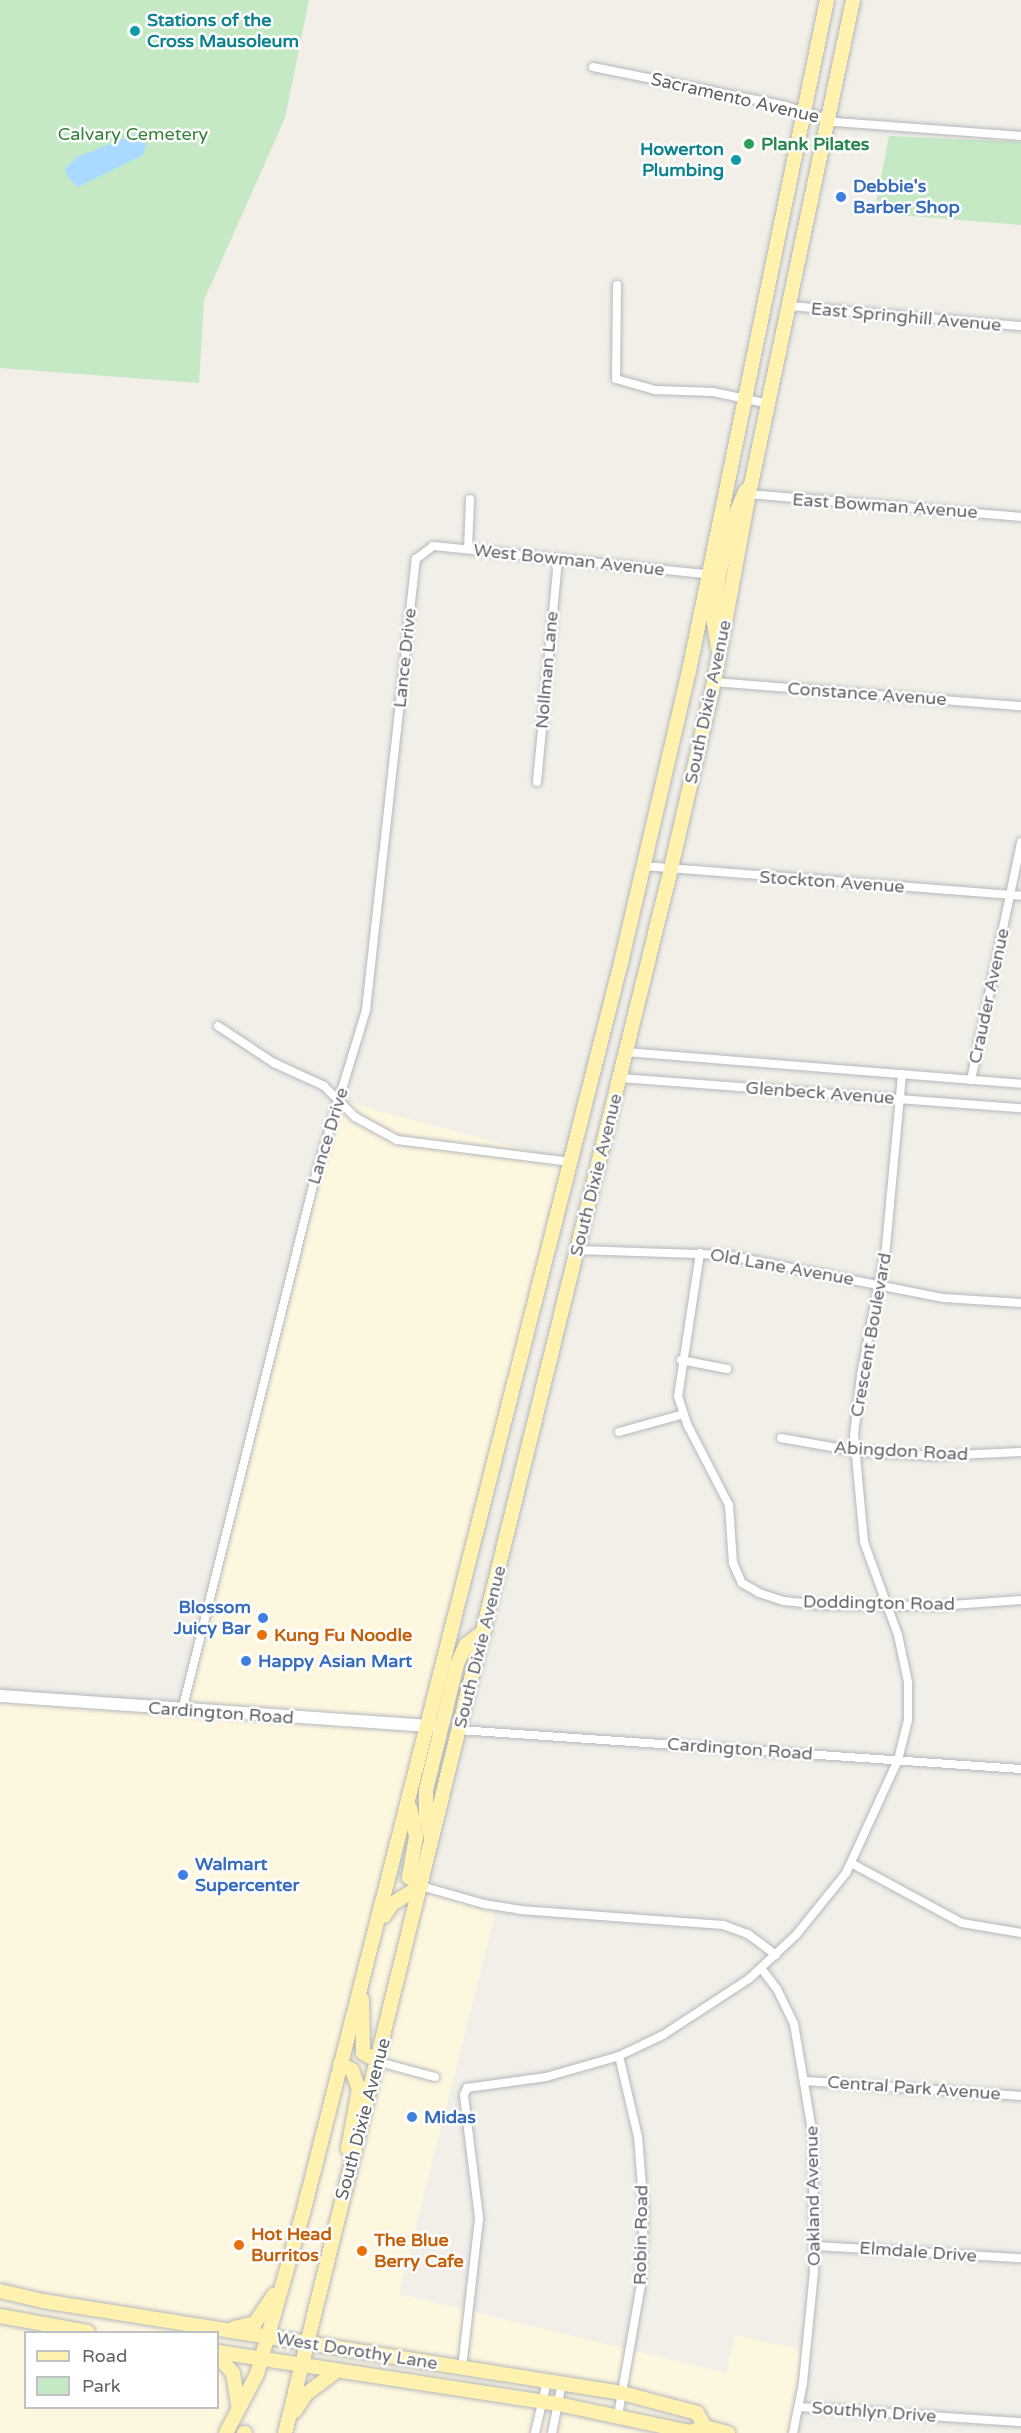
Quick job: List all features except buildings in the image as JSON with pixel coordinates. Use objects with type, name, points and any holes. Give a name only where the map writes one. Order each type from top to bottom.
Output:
[{"type":"main road","name":"South Dixie Avenue","points":[[226,2433],[261,2358],[281,2286],[379,1923],[409,1806],[426,1727],[571,1162],[714,575],[744,401],[827,0]]},
{"type":"main road","name":"South Dixie Avenue","points":[[286,2428],[671,868],[714,682],[749,494],[791,306],[853,0]]},
{"type":"main road","points":[[719,653],[713,618],[714,575],[734,514],[752,480]]},
{"type":"main road","points":[[432,1839],[424,1803],[457,1664],[466,1645],[484,1631]]},
{"type":"main road","points":[[379,1923],[392,1904],[421,1886],[409,1878],[416,1838],[409,1806]]},
{"type":"main road","points":[[361,1985],[363,2053],[378,2062]]},
{"type":"main road","points":[[340,2064],[352,2070],[359,2088],[344,2187]]},
{"type":"main road","points":[[227,2329],[255,2323],[281,2286]]},
{"type":"main road","name":"West Dorothy Lane","points":[[0,2290],[43,2301],[622,2393],[697,2414],[705,2427]]},
{"type":"main road","points":[[0,2316],[82,2331]]},
{"type":"main road","name":"West Dorothy Lane","points":[[219,2354],[261,2358],[335,2372],[558,2404],[690,2432],[705,2427],[729,2433]]},
{"type":"main road","points":[[219,2355],[227,2364],[238,2385],[238,2411]]},
{"type":"main road","points":[[286,2428],[306,2394],[335,2372]]},
{"type":"street","name":"Sacramento Avenue","points":[[592,67],[803,111],[828,119],[1021,136]]},
{"type":"street","points":[[617,285],[616,379],[655,390],[713,392],[744,401],[769,404]]},
{"type":"street","name":"East Springhill Avenue","points":[[791,306],[1021,326]]},
{"type":"street","name":"East Bowman Avenue","points":[[749,494],[1021,517]]},
{"type":"street","points":[[468,549],[470,499]]},
{"type":"street","name":"West Bowman Avenue","points":[[420,553],[432,546],[714,575]]},
{"type":"street","name":"Lance Drive","points":[[182,1711],[315,1178],[360,1036],[371,984],[420,553]]},
{"type":"street","name":"Nollman Lane","points":[[537,782],[558,559]]},
{"type":"street","name":"Constance Avenue","points":[[714,682],[1021,706]]},
{"type":"street","name":"Crauder Avenue","points":[[971,1080],[1021,842]]},
{"type":"street","name":"Stockton Avenue","points":[[644,866],[1021,896]]},
{"type":"street","points":[[218,1026],[274,1063],[324,1086],[366,1125],[397,1140],[571,1162]]},
{"type":"street","name":"Glenbeck Avenue","points":[[626,1052],[1021,1084]]},
{"type":"street","name":"Crescent Boulevard","points":[[462,2368],[479,2218],[464,2095],[472,2085],[546,2077],[619,2056],[663,2035],[761,1968],[819,1908],[851,1863],[898,1760],[908,1720],[908,1682],[887,1606],[864,1542],[854,1451],[861,1375],[881,1286],[902,1074]]},
{"type":"street","name":"Glenbeck Avenue","points":[[620,1078],[1021,1108]]},
{"type":"street","name":"Old Lane Avenue","points":[[578,1250],[700,1253],[772,1262],[944,1298],[1021,1303]]},
{"type":"street","name":"Doddington Road","points":[[700,1253],[681,1360],[678,1396],[684,1414],[729,1505],[733,1563],[742,1583],[759,1593],[784,1601],[887,1606],[1021,1600]]},
{"type":"street","points":[[681,1360],[727,1369]]},
{"type":"street","points":[[619,1432],[684,1414]]},
{"type":"street","name":"Abingdon Road","points":[[781,1438],[854,1451],[934,1456],[1021,1452]]},
{"type":"street","name":"Cardington Road","points":[[0,1696],[441,1728]]},
{"type":"street","name":"Cardington Road","points":[[459,1730],[1021,1769]]},
{"type":"street","points":[[851,1863],[962,1923],[1021,1933]]},
{"type":"street","points":[[421,1886],[484,1904],[520,1910],[723,1925],[748,1934],[776,1955]]},
{"type":"street","name":"Oakland Avenue","points":[[761,1968],[777,1989],[794,2024],[806,2081],[813,2136],[816,2246],[799,2407],[793,2433]]},
{"type":"street","name":"Robin Road","points":[[618,2415],[640,2285],[644,2211],[638,2137],[619,2056]]},
{"type":"street","points":[[378,2062],[435,2077]]},
{"type":"street","name":"Central Park Avenue","points":[[806,2081],[1021,2096]]},
{"type":"street","name":"Elmdale Drive","points":[[816,2246],[1021,2258]]},
{"type":"street","points":[[535,2433],[547,2381]]},
{"type":"street","points":[[552,2433],[562,2383]]},
{"type":"street","name":"Southlyn Drive","points":[[799,2407],[1021,2422]]},
{"type":"shaded area","points":[[338,1100],[571,1162],[390,1881],[497,1906],[399,2294],[726,2373],[735,2335],[808,2351],[791,2433],[0,2433],[0,1697],[182,1710]]},
{"type":"green space","name":"Calvary Cemetery","points":[[0,0],[309,0],[285,118],[204,300],[199,383],[0,368]]},
{"type":"green space","points":[[889,136],[1021,142],[1021,225],[874,213]]},
{"type":"water","points":[[138,133],[144,136],[146,145],[143,155],[78,187],[68,177],[65,169],[77,157]]},
{"type":"place","name":"Stations of the Cross Mausoleum","points":[[135,31]]},
{"type":"place","name":"Plank Pilates","points":[[749,144]]},
{"type":"place","name":"Howerton Plumbing","points":[[736,160]]},
{"type":"place","name":"Debbie's Barber Shop","points":[[841,197]]},
{"type":"place","name":"Blossom Juicy Bar","points":[[263,1618]]},
{"type":"place","name":"Kung Fu Noodle","points":[[262,1635]]},
{"type":"place","name":"Happy Asian Mart","points":[[246,1661]]},
{"type":"place","name":"Walmart Supercenter","points":[[183,1875]]},
{"type":"place","name":"Midas","points":[[412,2117]]},
{"type":"place","name":"Hot Head Burritos","points":[[239,2245]]},
{"type":"place","name":"The Blue Berry Cafe","points":[[362,2251]]}]
